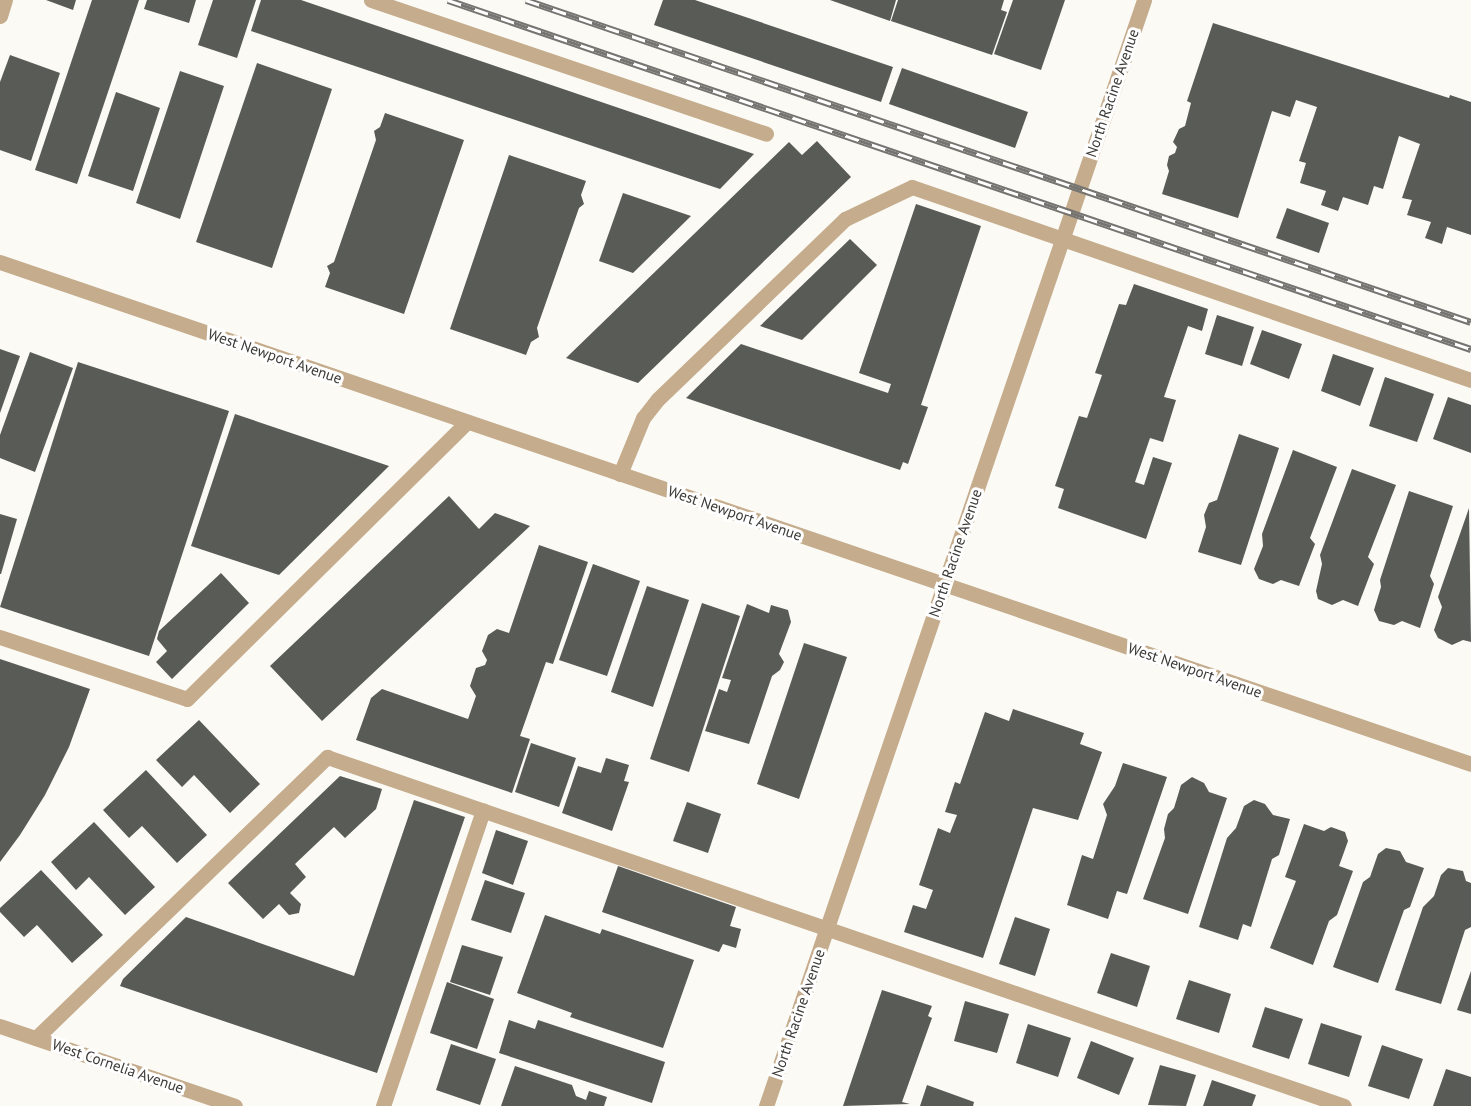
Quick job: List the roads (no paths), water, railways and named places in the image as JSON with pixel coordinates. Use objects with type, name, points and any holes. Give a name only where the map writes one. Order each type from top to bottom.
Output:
[{"type":"street","points":[[0,16],[5,0]]},
{"type":"street","points":[[371,0],[766,134]]},
{"type":"street","name":"North Racine Avenue","points":[[766,1106],[1144,0]]},
{"type":"street","points":[[620,474],[644,418],[658,399],[845,219],[912,187],[1471,380]]},
{"type":"street","name":"West Newport Avenue","points":[[0,262],[1471,764]]},
{"type":"street","points":[[0,637],[187,699],[467,422]]},
{"type":"street","points":[[36,1038],[327,757],[1344,1106]]},
{"type":"street","points":[[382,1106],[483,810]]},
{"type":"street","name":"West Cornelia Avenue","points":[[0,1026],[235,1106]]},
{"type":"railway","points":[[448,0],[1471,349]]},
{"type":"railway","points":[[526,0],[1471,322]]}]
